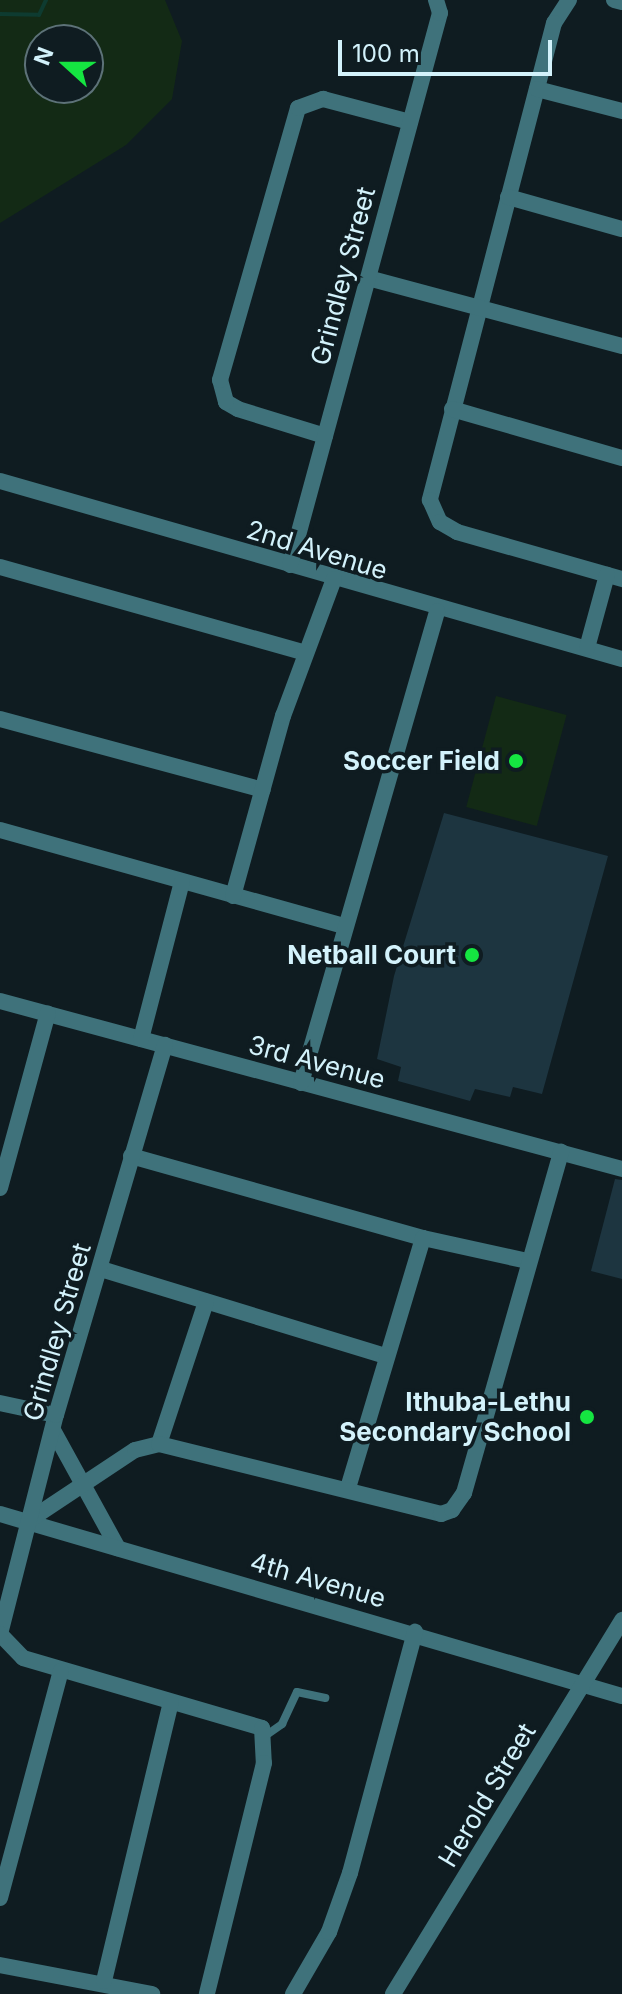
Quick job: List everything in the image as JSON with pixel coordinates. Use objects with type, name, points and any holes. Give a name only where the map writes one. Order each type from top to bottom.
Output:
[{"type":"street","name":"Grindley Street","points":[[290,565],[440,13],[436,0]]},
{"type":"street","points":[[569,0],[554,23],[430,500],[440,522],[615,577],[587,648]]},
{"type":"street","points":[[614,0],[622,2]]},
{"type":"street","points":[[537,89],[622,111]]},
{"type":"street","points":[[325,436],[238,409],[219,392],[294,118],[306,100],[323,99],[410,122]]},
{"type":"street","points":[[508,197],[622,229]]},
{"type":"street","points":[[368,278],[622,346]]},
{"type":"street","points":[[452,409],[622,458]]},
{"type":"street","name":"2nd Avenue","points":[[0,481],[437,611],[622,659]]},
{"type":"street","points":[[0,567],[303,652]]},
{"type":"street","points":[[233,896],[303,652],[334,579]]},
{"type":"street","points":[[301,1083],[343,926],[437,611]]},
{"type":"street","points":[[0,719],[263,790]]},
{"type":"street","points":[[0,830],[343,926]]},
{"type":"street","points":[[141,1039],[182,882]]},
{"type":"street","name":"3rd Avenue","points":[[0,1001],[622,1169]]},
{"type":"street","points":[[0,1188],[48,1013]]},
{"type":"street","name":"Grindley Street","points":[[1,1637],[54,1423],[165,1045]]},
{"type":"street","points":[[28,1521],[135,1450],[159,1444],[348,1488],[441,1514],[459,1503],[561,1152]]},
{"type":"street","points":[[131,1156],[423,1238],[528,1261]]},
{"type":"street","points":[[348,1488],[385,1356],[423,1238]]},
{"type":"street","points":[[101,1269],[385,1356]]},
{"type":"street","points":[[159,1444],[206,1302]]},
{"type":"street","points":[[0,1403],[54,1423],[118,1548]]},
{"type":"street","name":"4th Avenue","points":[[0,1514],[415,1632],[622,1696]]},
{"type":"street","name":"Herold Street","points":[[393,1994],[622,1620]]},
{"type":"street","points":[[293,1994],[329,1932],[350,1873],[415,1632]]},
{"type":"street","points":[[1,1637],[23,1658],[61,1671],[259,1725],[265,1736],[259,1790],[207,1994]]},
{"type":"street","points":[[0,1898],[61,1671]]},
{"type":"street","points":[[104,1981],[171,1702]]},
{"type":"street","points":[[0,1965],[104,1981],[152,1994]]},
{"type":"lane","points":[[265,1736],[282,1724],[297,1692],[325,1698]]},
{"type":"green space","points":[[0,0],[165,0],[182,41],[172,99],[126,145],[0,223]]},
{"type":"green space","name":"Soccer Field","points":[[496,696],[567,715],[537,826],[466,807]]},
{"type":"building","points":[[444,813],[608,856],[542,1094],[513,1087],[510,1097],[475,1089],[470,1101],[398,1081],[401,1067],[377,1059],[394,976]]},
{"type":"building","points":[[615,1179],[622,1180],[622,1279],[591,1271]]},
{"type":"waterway","points":[[0,14],[39,15],[46,0]]},
{"type":"place","name":"Soccer Field","points":[[516,761]]},
{"type":"place","name":"Netball Court","points":[[472,955]]},
{"type":"place","name":"Ithuba-Lethu Secondary School","points":[[587,1417]]}]
